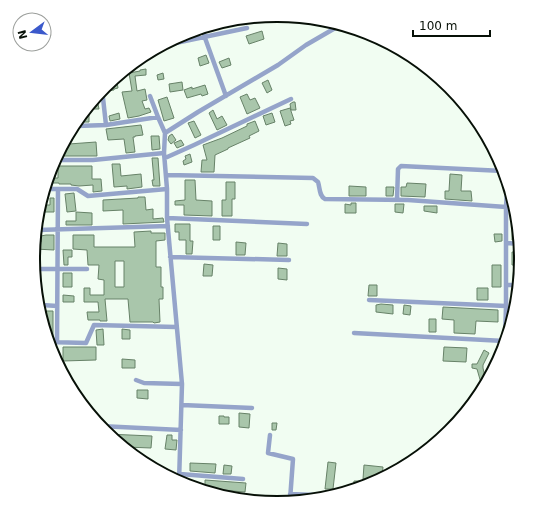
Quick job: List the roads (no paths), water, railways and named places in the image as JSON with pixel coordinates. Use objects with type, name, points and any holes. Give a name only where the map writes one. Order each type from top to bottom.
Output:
[{"type":"street","points":[[180,42],[247,28]]},
{"type":"street","points":[[165,133],[278,65],[306,45],[333,29]]},
{"type":"street","points":[[204,34],[226,96]]},
{"type":"street","points":[[150,96],[165,133],[167,218],[182,384],[180,474],[243,479]]},
{"type":"street","points":[[103,98],[106,125]]},
{"type":"street","points":[[61,160],[93,160],[165,155],[194,145],[291,98]]},
{"type":"street","points":[[80,126],[106,125],[158,117]]},
{"type":"street","points":[[397,200],[398,169],[401,166],[496,171]]},
{"type":"street","points":[[166,175],[314,178],[318,182],[321,195],[325,199],[397,200],[507,207]]},
{"type":"street","points":[[50,189],[77,189],[88,196],[167,189]]},
{"type":"street","points":[[58,189],[57,342],[86,343],[94,325],[176,327]]},
{"type":"street","points":[[505,319],[508,209]]},
{"type":"street","points":[[167,218],[307,224]]},
{"type":"street","points":[[42,230],[168,226]]},
{"type":"street","points":[[506,243],[513,244]]},
{"type":"street","points":[[170,257],[289,260]]},
{"type":"street","points":[[40,269],[87,269]]},
{"type":"street","points":[[506,285],[512,285]]},
{"type":"street","points":[[369,300],[506,306]]},
{"type":"street","points":[[44,305],[57,306]]},
{"type":"street","points":[[354,333],[499,339]]},
{"type":"street","points":[[136,380],[144,383],[182,384]]},
{"type":"street","points":[[182,405],[252,408]]},
{"type":"street","points":[[108,426],[181,430]]},
{"type":"street","points":[[270,435],[268,454],[293,459],[290,494],[301,494]]}]
